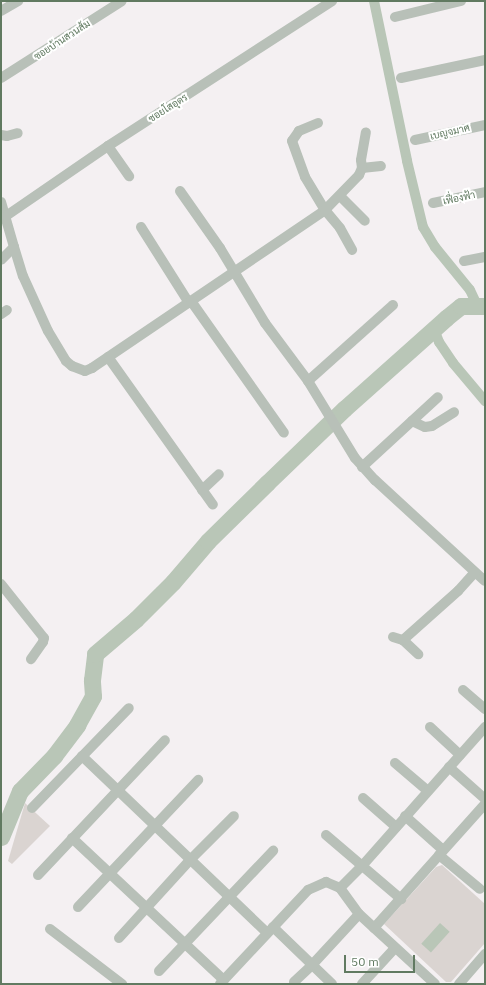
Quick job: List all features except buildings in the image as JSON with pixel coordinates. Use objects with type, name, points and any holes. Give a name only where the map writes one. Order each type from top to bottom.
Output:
[{"type":"street","points":[[1,12],[18,1]]},
{"type":"street","name":"ซอยบ้านสวนส้ม","points":[[1,78],[122,1]]},
{"type":"street","name":"ซอยโสอุดร","points":[[6,216],[108,146],[332,1]]},
{"type":"street","points":[[395,17],[461,1]]},
{"type":"street","points":[[401,78],[485,60]]},
{"type":"street","points":[[318,123],[299,131],[292,141],[305,177],[325,210],[340,228],[352,250]]},
{"type":"street","name":"เบญจมาศ","points":[[415,140],[485,124]]},
{"type":"street","points":[[1,202],[23,276],[48,331],[66,360],[72,366],[85,371],[325,210],[359,175],[362,168],[361,160],[366,132]]},
{"type":"street","points":[[1,135],[7,136],[18,133]]},
{"type":"street","points":[[108,146],[130,176]]},
{"type":"street","points":[[362,168],[381,166]]},
{"type":"street","points":[[180,191],[220,248],[264,323],[308,381],[330,419],[362,467],[485,581]]},
{"type":"street","name":"เฟื่องฟ้า","points":[[433,203],[485,192]]},
{"type":"street","points":[[340,196],[365,222]]},
{"type":"street","points":[[141,227],[190,302],[284,433]]},
{"type":"street","points":[[1,260],[14,247]]},
{"type":"street","points":[[464,261],[485,257]]},
{"type":"street","points":[[308,381],[393,305]]},
{"type":"street","points":[[108,357],[213,505]]},
{"type":"street","points":[[362,467],[438,397]]},
{"type":"street","points":[[412,422],[425,427],[432,426],[454,412]]},
{"type":"street","points":[[202,490],[219,474]]},
{"type":"street","points":[[403,640],[458,591],[475,572]]},
{"type":"street","points":[[1,584],[44,638],[43,642],[31,659]]},
{"type":"street","points":[[393,637],[403,640],[418,654]]},
{"type":"street","points":[[463,690],[485,709]]},
{"type":"street","points":[[32,808],[129,708]]},
{"type":"street","points":[[430,727],[460,755]]},
{"type":"street","points":[[340,888],[362,866],[485,727]]},
{"type":"street","points":[[38,875],[165,740]]},
{"type":"street","points":[[82,756],[228,897],[312,965],[332,984]]},
{"type":"street","points":[[395,763],[428,791]]},
{"type":"street","points":[[374,928],[485,804],[449,767]]},
{"type":"street","points":[[78,907],[198,780]]},
{"type":"street","points":[[362,798],[396,827]]},
{"type":"street","points":[[119,938],[190,860],[234,816]]},
{"type":"street","points":[[406,816],[441,852],[483,887]]},
{"type":"street","points":[[326,835],[401,899]]},
{"type":"street","points":[[72,838],[185,944],[222,982],[308,890],[318,884],[326,882],[340,888],[360,914],[435,984]]},
{"type":"street","points":[[159,971],[273,851]]},
{"type":"street","points":[[294,982],[360,914]]},
{"type":"street","points":[[50,930],[122,984]]},
{"type":"street","points":[[362,984],[395,948]]},
{"type":"street","points":[[459,984],[485,954]]},
{"type":"shaded area","points":[[25,803],[50,826],[12,864],[8,861]]},
{"type":"shaded area","points":[[442,865],[485,904],[485,943],[451,982],[446,982],[384,924],[436,867]]},
{"type":"shaded area","points":[[440,923],[450,932],[431,953],[421,944]]},
{"type":"waterway","points":[[374,1],[407,161],[423,227],[435,247],[470,290],[478,307]]},
{"type":"waterway","points":[[1,837],[20,791],[54,756],[77,725],[93,696],[92,680],[95,654],[136,619],[173,582],[208,541],[344,409],[461,306],[485,306]]},
{"type":"waterway","points":[[434,329],[439,342],[453,363],[485,401]]}]
